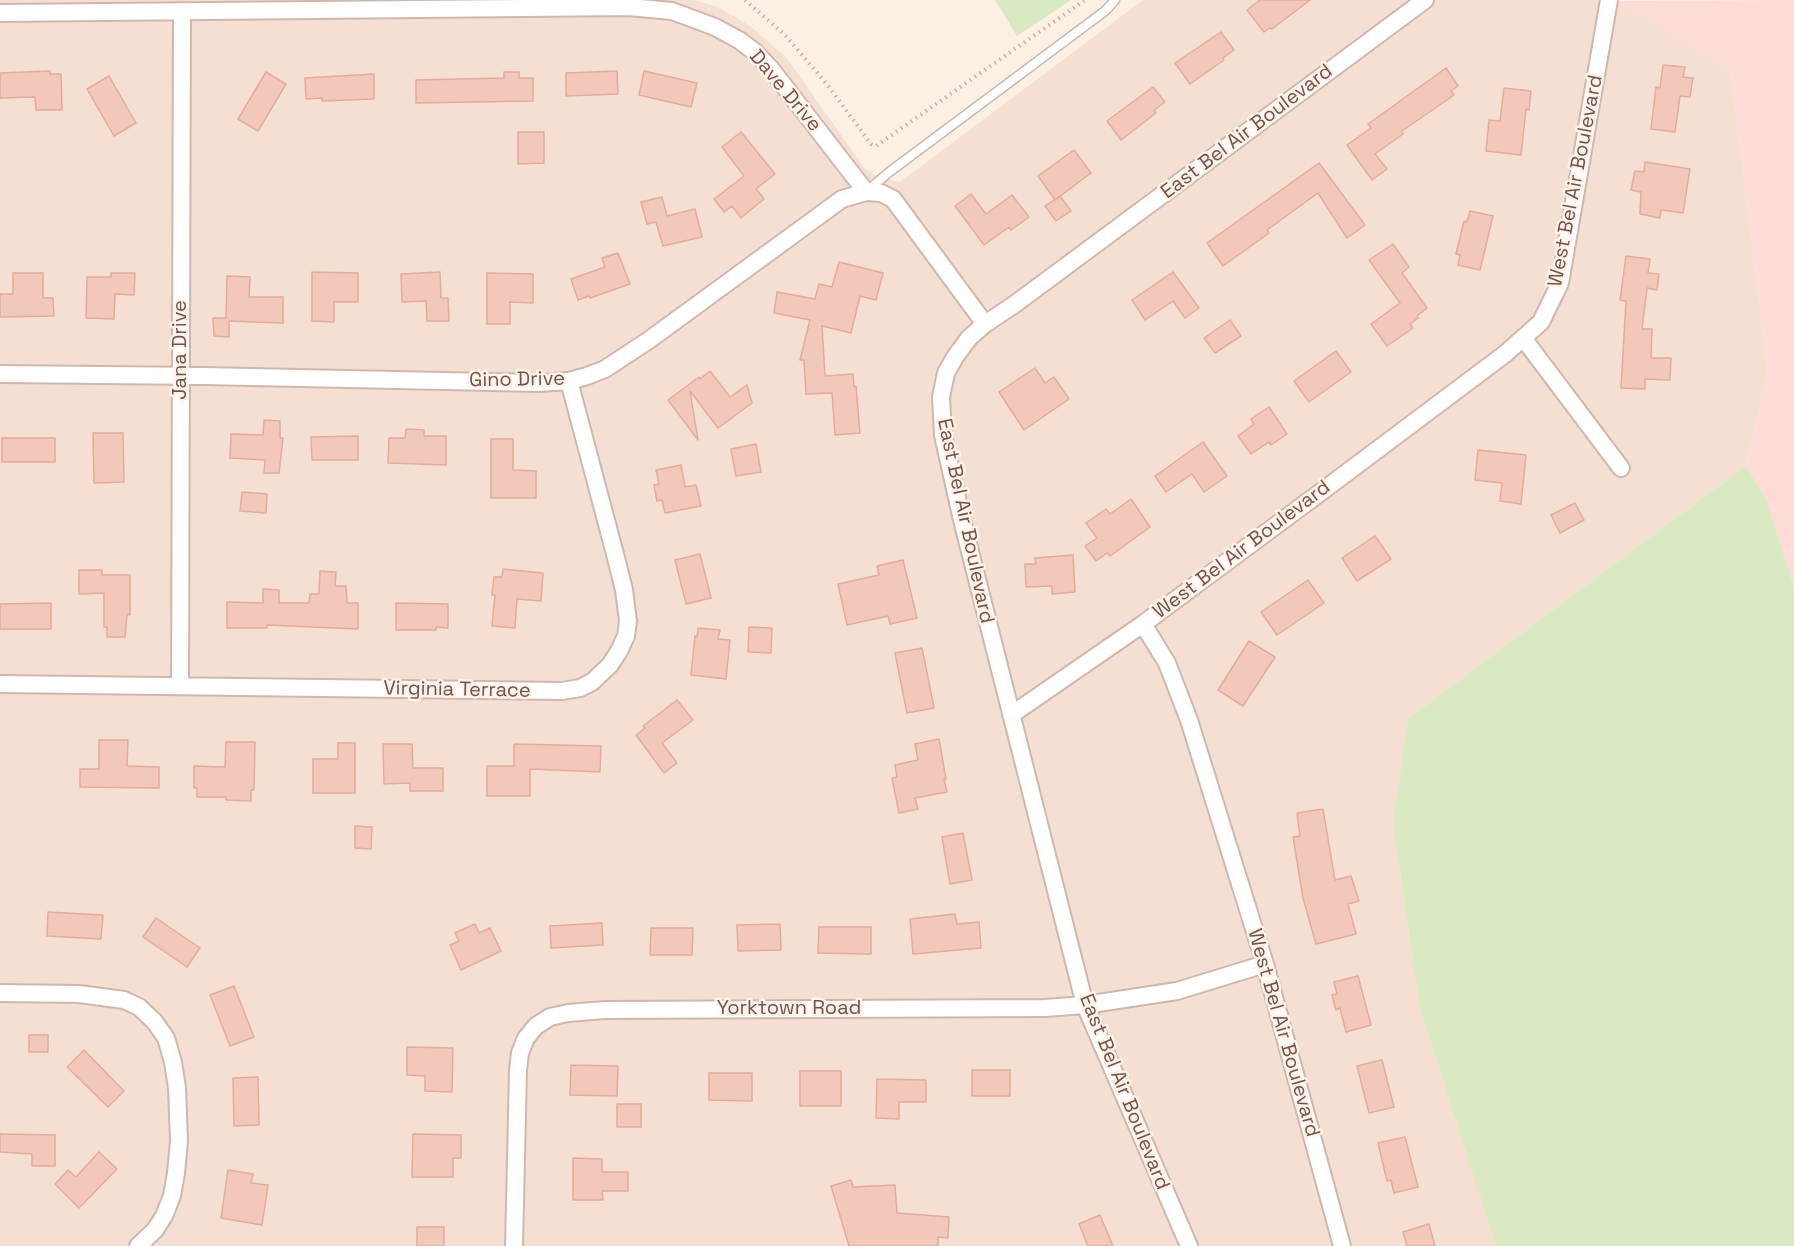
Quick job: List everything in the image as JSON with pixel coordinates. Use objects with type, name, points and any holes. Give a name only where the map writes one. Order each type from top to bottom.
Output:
[{"type":"street","name":"East Bel Air Boulevard","points":[[1189,1246],[1085,1005],[961,516],[943,435],[941,397],[946,373],[969,338],[985,324],[1425,0]]},
{"type":"street","name":"West Bel Air Boulevard","points":[[1342,1246],[1265,964],[1189,720],[1167,663],[1143,624],[1486,369],[1541,322],[1560,283],[1609,0]]},
{"type":"street","name":"Dave Drive","points":[[0,13],[617,7],[672,11],[715,27],[740,40],[755,52],[771,69],[866,192]]},
{"type":"street","name":"Jana Drive","points":[[180,687],[182,13]]},
{"type":"street","points":[[866,192],[881,193],[893,199],[985,324]]},
{"type":"street","name":"Gino Drive","points":[[0,374],[181,375],[540,383],[569,381],[605,369],[649,340],[842,199],[866,192]]},
{"type":"street","points":[[1524,338],[1621,468]]},
{"type":"street","name":"Virginia Terrace","points":[[0,684],[562,691],[580,688],[592,682],[610,665],[619,651],[626,636],[628,621],[620,572],[569,381]]},
{"type":"street","points":[[1011,715],[1143,624]]},
{"type":"street","name":"Yorktown Road","points":[[514,1246],[520,1053],[526,1038],[536,1026],[550,1017],[605,1010],[1045,1008],[1085,1005],[1177,991],[1265,964]]},
{"type":"street","points":[[0,993],[79,994],[124,1000],[139,1007],[154,1021],[166,1038],[177,1089],[176,1173],[172,1196],[164,1216],[155,1230],[138,1246]]},
{"type":"lane","points":[[866,192],[888,173],[1105,11],[1115,0]]},
{"type":"path","points":[[745,0],[785,35],[826,83],[871,144],[876,146],[1085,0]]},
{"type":"shaded area","points":[[0,0],[694,0],[718,7],[750,26],[786,57],[865,169],[879,177],[900,182],[1143,0],[1618,0],[1731,71],[1768,372],[1746,466],[1408,719],[1393,824],[1420,1008],[1496,1246],[0,1246]]},
{"type":"shaded area","points":[[1794,0],[1794,588],[1766,498],[1746,466],[1768,372],[1731,71],[1618,1]]},
{"type":"green space","points":[[995,0],[1071,0],[1017,36]]},
{"type":"green space","points":[[1746,466],[1766,498],[1794,588],[1794,1246],[1496,1246],[1420,1008],[1393,824],[1408,719]]},
{"type":"building","points":[[1260,0],[1310,0],[1272,29],[1264,32],[1247,10]]},
{"type":"building","points":[[1221,32],[1234,50],[1190,84],[1175,63]]},
{"type":"building","points":[[1663,65],[1685,67],[1683,77],[1693,78],[1690,97],[1680,96],[1675,132],[1651,129],[1656,87],[1660,88]]},
{"type":"building","points":[[1446,68],[1458,86],[1451,91],[1454,95],[1402,131],[1403,134],[1375,154],[1387,169],[1372,180],[1347,145],[1371,128],[1368,124]]},
{"type":"building","points":[[50,71],[50,74],[61,74],[62,110],[36,110],[35,97],[0,98],[0,73]]},
{"type":"building","points":[[617,71],[618,94],[566,96],[566,73]]},
{"type":"building","points":[[644,71],[697,83],[691,107],[639,95]]},
{"type":"building","points":[[266,72],[286,84],[258,131],[238,119]]},
{"type":"building","points":[[504,72],[519,72],[519,78],[533,78],[533,101],[416,103],[416,80],[504,78]]},
{"type":"building","points":[[374,74],[374,99],[322,101],[322,98],[306,99],[305,78]]},
{"type":"building","points":[[109,76],[136,123],[114,136],[87,89]]},
{"type":"building","points":[[1153,87],[1165,102],[1154,110],[1156,113],[1121,140],[1107,121]]},
{"type":"building","points":[[1504,88],[1531,91],[1529,110],[1526,109],[1521,155],[1486,151],[1489,120],[1500,121]]},
{"type":"building","points":[[518,132],[544,132],[544,163],[518,164]]},
{"type":"building","points":[[741,132],[775,174],[756,189],[764,199],[741,218],[732,206],[724,212],[714,199],[744,176],[722,147]]},
{"type":"building","points":[[1074,150],[1091,173],[1055,200],[1038,176]]},
{"type":"building","points":[[1645,162],[1690,169],[1683,213],[1661,210],[1660,218],[1640,214],[1641,192],[1631,190],[1635,171],[1644,172]]},
{"type":"building","points":[[1319,163],[1365,225],[1347,238],[1318,193],[1267,230],[1269,233],[1223,266],[1207,243]]},
{"type":"building","points":[[971,194],[986,214],[1012,195],[1029,217],[1011,230],[1009,227],[984,245],[955,206]]},
{"type":"building","points":[[1060,196],[1071,211],[1056,221],[1045,206]]},
{"type":"building","points":[[662,197],[667,216],[695,209],[702,237],[663,246],[656,222],[647,224],[641,202]]},
{"type":"building","points":[[1470,211],[1493,216],[1480,270],[1458,265],[1460,255],[1456,254],[1464,221],[1467,222]]},
{"type":"building","points":[[1393,244],[1409,267],[1402,273],[1427,308],[1410,324],[1413,328],[1387,346],[1371,324],[1400,303],[1369,260]]},
{"type":"building","points":[[618,253],[630,284],[578,300],[571,279],[605,267],[602,258]]},
{"type":"building","points":[[1626,256],[1650,259],[1648,273],[1659,274],[1657,290],[1647,288],[1642,329],[1652,329],[1651,358],[1671,358],[1670,380],[1645,379],[1645,389],[1621,388],[1626,301],[1620,300]]},
{"type":"building","points":[[839,262],[883,273],[876,300],[860,296],[851,333],[822,326],[825,376],[853,374],[854,387],[856,386],[860,433],[835,435],[832,393],[806,394],[804,360],[800,360],[810,320],[774,313],[777,292],[815,299],[819,284],[832,287]]},
{"type":"building","points":[[312,272],[358,273],[358,302],[334,302],[334,322],[312,321]]},
{"type":"building","points":[[440,272],[441,298],[448,298],[449,321],[427,321],[426,301],[402,302],[401,274]]},
{"type":"building","points":[[1173,272],[1199,308],[1185,318],[1173,301],[1145,320],[1132,300]]},
{"type":"building","points":[[13,273],[43,273],[43,298],[53,298],[54,316],[0,317],[0,294],[13,294]]},
{"type":"building","points":[[111,273],[135,273],[134,295],[115,294],[114,319],[86,318],[87,277],[111,277]]},
{"type":"building","points":[[487,273],[533,274],[533,303],[510,302],[510,324],[487,324]]},
{"type":"building","points":[[227,276],[250,277],[249,297],[283,297],[283,323],[229,321],[229,337],[214,336],[213,318],[226,318]]},
{"type":"building","points":[[1230,320],[1241,336],[1215,353],[1204,338]]},
{"type":"building","points":[[1336,351],[1351,372],[1309,402],[1294,381]]},
{"type":"building","points":[[1035,368],[1045,383],[1054,377],[1069,399],[1024,430],[999,392]]},
{"type":"building","points":[[710,371],[730,397],[747,385],[752,403],[718,428],[690,391],[698,440],[668,400]]},
{"type":"building","points":[[1269,407],[1287,434],[1271,445],[1269,442],[1251,454],[1238,436],[1254,424],[1251,419]]},
{"type":"building","points":[[264,420],[280,421],[280,438],[283,438],[279,473],[264,473],[265,460],[230,458],[231,434],[263,435]]},
{"type":"building","points":[[406,429],[424,430],[424,436],[446,436],[446,465],[388,463],[389,438],[405,438]]},
{"type":"building","points":[[93,433],[123,433],[124,482],[94,483]]},
{"type":"building","points":[[358,436],[358,460],[312,460],[311,437]]},
{"type":"building","points":[[2,438],[55,438],[55,462],[2,462]]},
{"type":"building","points":[[491,439],[513,439],[513,470],[536,471],[536,498],[491,498]]},
{"type":"building","points":[[1203,442],[1227,476],[1204,492],[1192,474],[1166,492],[1155,476]]},
{"type":"building","points":[[756,444],[761,472],[736,476],[731,449]]},
{"type":"building","points":[[1478,450],[1526,455],[1521,504],[1500,501],[1502,483],[1475,480]]},
{"type":"building","points":[[681,465],[685,487],[696,485],[701,506],[665,513],[662,500],[657,501],[654,485],[659,484],[656,470]]},
{"type":"building","points":[[242,492],[267,494],[266,513],[240,511]]},
{"type":"building","points":[[1131,499],[1150,527],[1110,556],[1107,553],[1096,561],[1085,546],[1097,538],[1086,523],[1106,509],[1110,514]]},
{"type":"building","points":[[1575,503],[1584,520],[1560,533],[1551,515]]},
{"type":"building","points":[[1375,536],[1391,559],[1357,581],[1342,558]]},
{"type":"building","points":[[700,554],[711,598],[686,604],[675,560]]},
{"type":"building","points":[[1073,555],[1075,592],[1052,594],[1052,586],[1026,587],[1025,564],[1036,564],[1035,558]]},
{"type":"building","points":[[903,560],[917,618],[890,624],[888,616],[847,625],[838,584],[879,575],[877,566]]},
{"type":"building","points":[[503,569],[543,573],[541,601],[517,599],[515,628],[492,626],[494,577],[502,577]]},
{"type":"building","points":[[79,570],[102,570],[102,575],[130,575],[130,615],[127,614],[125,637],[107,637],[107,627],[104,627],[104,593],[79,594]]},
{"type":"building","points":[[320,571],[336,572],[335,586],[346,586],[347,603],[358,603],[358,629],[267,625],[267,628],[227,628],[227,602],[263,603],[263,589],[279,590],[279,603],[309,603],[310,594],[319,594]]},
{"type":"building","points":[[1308,580],[1324,603],[1277,635],[1261,612]]},
{"type":"building","points":[[51,603],[51,629],[0,629],[0,604]]},
{"type":"building","points":[[396,603],[448,604],[448,628],[396,630]]},
{"type":"building","points":[[749,627],[772,628],[771,653],[748,652]]},
{"type":"building","points":[[698,628],[720,630],[718,639],[730,640],[726,679],[691,675]]},
{"type":"building","points":[[1249,641],[1275,657],[1243,706],[1218,690]]},
{"type":"building","points":[[922,648],[934,708],[907,713],[895,653]]},
{"type":"building","points":[[677,700],[693,720],[662,743],[677,763],[664,773],[636,735],[645,728],[643,726]]},
{"type":"building","points":[[939,739],[947,792],[915,798],[918,809],[899,813],[892,778],[897,777],[895,765],[918,760],[915,744]]},
{"type":"building","points":[[99,740],[128,740],[127,766],[159,767],[159,788],[80,787],[80,769],[99,769]]},
{"type":"building","points":[[226,742],[255,742],[254,790],[251,790],[251,801],[226,800],[226,797],[197,797],[197,788],[194,788],[194,766],[225,767]]},
{"type":"building","points":[[338,743],[355,743],[355,793],[313,793],[313,759],[338,759]]},
{"type":"building","points":[[383,744],[412,744],[413,768],[443,768],[443,791],[410,791],[410,783],[384,784]]},
{"type":"building","points":[[514,744],[601,746],[600,772],[530,769],[530,796],[487,796],[487,766],[514,766]]},
{"type":"building","points":[[1323,809],[1335,880],[1351,876],[1359,901],[1348,904],[1356,934],[1316,944],[1303,898],[1293,837],[1300,836],[1297,813]]},
{"type":"building","points":[[355,826],[372,827],[371,849],[355,848]]},
{"type":"building","points":[[963,833],[972,880],[950,884],[942,837]]},
{"type":"building","points":[[48,912],[103,915],[101,939],[47,936]]},
{"type":"building","points":[[955,914],[957,924],[979,922],[981,948],[913,954],[910,919]]},
{"type":"building","points":[[156,918],[200,948],[187,967],[143,937]]},
{"type":"building","points":[[602,923],[603,945],[551,948],[550,926]]},
{"type":"building","points":[[475,924],[479,933],[490,928],[501,951],[461,970],[450,945],[459,941],[455,933]]},
{"type":"building","points":[[780,924],[781,950],[738,951],[737,925]]},
{"type":"building","points":[[819,927],[871,927],[871,954],[818,953]]},
{"type":"building","points":[[651,928],[693,928],[692,955],[650,955]]},
{"type":"building","points":[[1358,976],[1371,1025],[1346,1032],[1340,1008],[1336,1010],[1332,995],[1337,994],[1334,982]]},
{"type":"building","points":[[234,986],[254,1037],[230,1046],[210,995]]},
{"type":"building","points":[[29,1035],[48,1035],[48,1052],[29,1052]]},
{"type":"building","points":[[407,1047],[453,1048],[452,1092],[425,1091],[425,1076],[407,1075]]},
{"type":"building","points":[[84,1050],[124,1091],[108,1107],[67,1067]]},
{"type":"building","points":[[1382,1060],[1394,1107],[1369,1113],[1357,1066]]},
{"type":"building","points":[[571,1065],[618,1066],[617,1096],[570,1095]]},
{"type":"building","points":[[972,1070],[1010,1070],[1010,1096],[972,1096]]},
{"type":"building","points":[[800,1071],[841,1071],[841,1106],[800,1106]]},
{"type":"building","points":[[709,1073],[752,1073],[752,1101],[709,1100]]},
{"type":"building","points":[[258,1077],[259,1125],[234,1126],[233,1078]]},
{"type":"building","points":[[877,1079],[926,1080],[926,1102],[899,1102],[899,1119],[876,1118]]},
{"type":"building","points":[[617,1104],[641,1104],[641,1127],[617,1127]]},
{"type":"building","points":[[0,1134],[55,1135],[55,1166],[32,1166],[32,1154],[0,1152]]},
{"type":"building","points":[[413,1134],[461,1135],[461,1158],[453,1158],[453,1177],[412,1177]]},
{"type":"building","points":[[1405,1137],[1418,1187],[1394,1193],[1391,1180],[1387,1181],[1378,1143]]},
{"type":"building","points":[[99,1152],[117,1169],[79,1208],[55,1184],[68,1170],[76,1177]]},
{"type":"building","points":[[573,1158],[602,1159],[602,1172],[628,1172],[628,1191],[602,1191],[603,1200],[573,1200]]},
{"type":"building","points":[[228,1170],[253,1174],[251,1183],[268,1185],[262,1225],[221,1218]]},
{"type":"building","points":[[851,1180],[853,1187],[895,1185],[897,1213],[949,1217],[948,1238],[938,1237],[938,1246],[849,1246],[831,1186]]},
{"type":"building","points":[[1100,1215],[1113,1246],[1088,1246],[1079,1224]]},
{"type":"building","points":[[1429,1224],[1435,1246],[1407,1246],[1403,1232]]},
{"type":"building","points":[[417,1227],[444,1227],[444,1246],[417,1246]]}]
